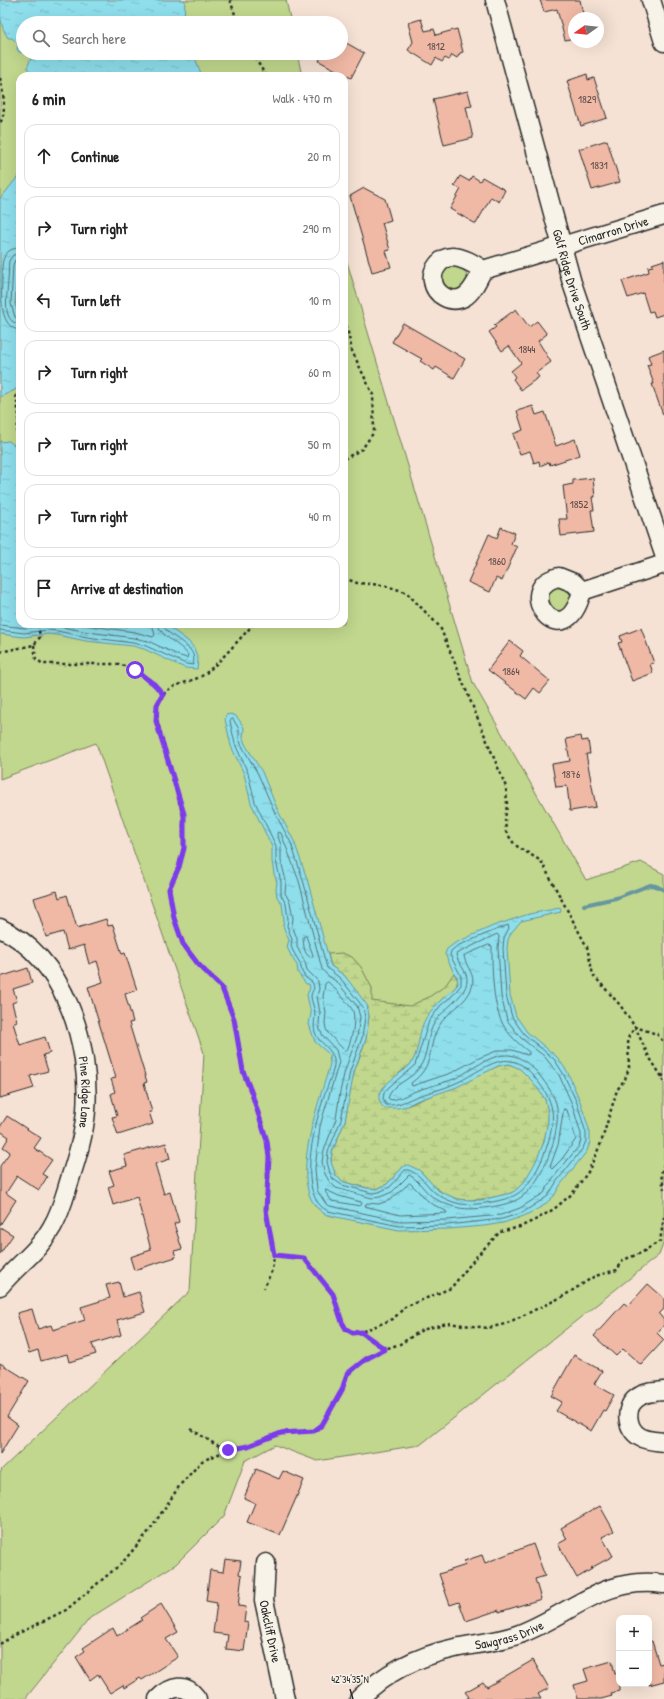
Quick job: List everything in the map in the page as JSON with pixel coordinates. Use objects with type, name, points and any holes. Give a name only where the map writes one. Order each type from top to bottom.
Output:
[{"type":"street","name":"Golf Ridge Drive South","points":[[495,0],[560,245],[664,554]]},
{"type":"street","points":[[651,0],[664,42]]},
{"type":"street","name":"Cimarron Drive","points":[[483,270],[664,214]]},
{"type":"street","points":[[582,591],[664,564]]},
{"type":"street","name":"Pine Ridge Lane","points":[[0,928],[18,938],[32,949],[59,984],[72,1014],[80,1042],[86,1080],[84,1128],[77,1157],[58,1216],[41,1243],[0,1286]]},
{"type":"street","points":[[664,1391],[651,1392],[638,1397],[630,1406],[628,1420],[635,1433],[640,1437],[647,1440],[664,1442]]},
{"type":"street","name":"Oakcliff Drive","points":[[266,1563],[264,1600],[286,1699]]},
{"type":"street","name":"Sawgrass Drive","points":[[359,1699],[388,1675],[417,1660],[440,1652],[517,1635],[606,1590],[638,1583],[664,1584]]},
{"type":"street","points":[[158,1699],[170,1688],[179,1687],[187,1689],[194,1694],[197,1699]]},
{"type":"path","points":[[230,0],[236,16]]},
{"type":"path","points":[[256,60],[264,72]]},
{"type":"path","points":[[0,78],[3,109],[0,123]]},
{"type":"path","points":[[348,332],[352,351],[373,395],[374,432],[362,450],[348,457]]},
{"type":"path","points":[[348,580],[357,583],[383,585],[406,592],[440,627],[506,787],[506,832],[515,846],[541,861],[587,947],[593,975],[620,1005],[635,1027],[648,1055],[662,1077],[664,1083]]},
{"type":"path","points":[[0,652],[34,645],[40,637],[39,628]]},
{"type":"path","points":[[250,628],[206,674],[192,681],[177,685],[163,694],[157,705],[156,721],[184,814],[184,848],[179,867],[169,889],[174,918],[183,944],[198,964],[222,988],[234,1019],[243,1071],[267,1141],[269,1158],[266,1210],[274,1255],[272,1270],[264,1288]]},
{"type":"path","points":[[34,645],[36,659],[43,664],[119,664],[135,670],[154,684],[163,694]]},
{"type":"path","points":[[635,1027],[657,1034],[664,1043]]},
{"type":"path","points":[[274,1255],[304,1258],[333,1294],[342,1322],[346,1329],[353,1333],[361,1332],[393,1319],[405,1307],[437,1292],[451,1288],[477,1256],[500,1232],[520,1227],[554,1209],[572,1194],[588,1172],[602,1143],[617,1090],[625,1079],[629,1068],[628,1038],[635,1027]]},
{"type":"path","points":[[662,1077],[664,1073]]},
{"type":"path","points":[[664,1164],[661,1174],[664,1189]]},
{"type":"path","points":[[0,1644],[66,1610],[122,1563],[150,1530],[180,1485],[202,1460],[228,1450],[248,1446],[281,1433],[314,1431],[322,1425],[342,1390],[347,1374],[366,1359],[385,1349],[400,1344],[422,1330],[447,1323],[488,1328],[512,1320],[562,1296],[595,1276],[617,1270],[623,1260],[641,1253],[660,1241],[664,1217]]},
{"type":"path","points":[[361,1332],[385,1349]]},
{"type":"path","points":[[191,1429],[213,1443],[228,1450]]},
{"type":"green space","points":[[0,0],[286,0],[289,16],[16,16],[16,60],[299,60],[301,72],[16,72],[16,628],[348,628],[348,265],[473,683],[586,880],[641,862],[664,874],[664,1242],[659,1255],[420,1445],[317,1461],[275,1445],[245,1461],[224,1516],[176,1564],[90,1618],[25,1699],[0,1699],[0,1474],[2,1469],[190,1291],[204,1053],[96,743],[0,779]]},
{"type":"green space","points":[[454,265],[463,269],[467,278],[463,287],[454,291],[445,287],[441,278],[445,269]]},
{"type":"green space","points":[[559,587],[568,590],[571,599],[568,608],[559,611],[550,608],[547,599],[550,590]]},
{"type":"green space","points":[[342,953],[352,957],[361,967],[372,988],[372,1001],[410,1006],[429,997],[445,986],[454,973],[458,980],[456,987],[439,1002],[412,1063],[397,1075],[407,1106],[503,1064],[512,1065],[519,1068],[537,1086],[544,1098],[548,1111],[547,1131],[540,1154],[529,1176],[516,1191],[505,1195],[482,1199],[463,1200],[450,1196],[438,1189],[420,1171],[404,1166],[387,1184],[377,1189],[339,1180],[333,1171],[331,1162],[332,1152],[345,1121],[354,1072],[366,1039],[369,1016],[345,976],[331,966],[328,954]]},
{"type":"water","points":[[0,0],[185,0],[184,16],[16,16],[16,42],[12,38],[8,38],[3,29],[0,15]]},
{"type":"water","points":[[30,60],[196,60],[200,72],[30,72],[27,68]]},
{"type":"water","points":[[16,179],[16,389],[0,397],[0,199]]},
{"type":"water","points":[[9,441],[16,445],[16,628],[170,628],[188,641],[194,648],[198,659],[197,669],[185,668],[144,649],[133,646],[86,641],[48,634],[24,637],[0,634],[0,442]]},
{"type":"water","points":[[231,714],[236,716],[244,728],[243,738],[245,744],[262,772],[278,811],[294,841],[307,879],[331,966],[345,976],[367,1005],[369,1016],[366,1039],[354,1072],[345,1121],[332,1152],[331,1162],[336,1176],[344,1182],[377,1189],[387,1184],[404,1166],[408,1165],[419,1170],[439,1191],[457,1199],[481,1200],[511,1193],[524,1182],[535,1163],[544,1142],[548,1112],[545,1099],[533,1082],[520,1069],[509,1064],[498,1066],[457,1087],[398,1108],[384,1108],[379,1101],[379,1094],[388,1082],[408,1067],[412,1062],[415,1057],[423,1023],[436,1004],[458,984],[457,977],[445,954],[447,949],[455,943],[493,926],[529,914],[560,908],[561,912],[521,921],[511,933],[507,948],[510,995],[516,1016],[527,1032],[557,1057],[567,1071],[580,1101],[590,1132],[590,1142],[587,1151],[561,1184],[554,1196],[543,1206],[524,1216],[503,1223],[448,1229],[399,1230],[327,1215],[314,1204],[307,1187],[306,1167],[308,1144],[319,1099],[330,1064],[329,1054],[315,1042],[309,1024],[311,1014],[307,995],[310,988],[309,984],[306,984],[298,973],[297,965],[287,947],[289,940],[283,926],[284,919],[282,904],[277,897],[277,882],[272,861],[272,847],[251,803],[244,774],[231,746],[225,719],[226,715]]},
{"type":"building","points":[[540,0],[580,0],[583,12],[568,12],[568,39],[565,40],[557,9],[544,12]]},
{"type":"building","points":[[421,19],[425,31],[434,29],[436,35],[457,29],[463,52],[460,53],[457,58],[452,55],[449,60],[445,58],[442,62],[436,58],[432,65],[408,50],[413,42],[408,23]]},
{"type":"building","points":[[348,44],[364,53],[351,78],[348,76],[348,72],[340,72],[319,61],[348,60]]},
{"type":"building","points":[[587,74],[588,80],[594,78],[607,118],[581,126],[567,81]]},
{"type":"building","points":[[468,91],[472,106],[466,107],[473,138],[444,145],[433,99]]},
{"type":"building","points":[[607,140],[620,182],[592,190],[579,149]]},
{"type":"building","points":[[460,176],[469,181],[472,176],[480,181],[482,177],[505,190],[499,202],[491,197],[476,224],[450,209],[461,189],[454,186]]},
{"type":"building","points":[[364,188],[385,199],[391,220],[382,223],[390,250],[386,251],[391,267],[372,272],[350,196]]},
{"type":"building","points":[[664,260],[664,314],[655,317],[653,311],[649,312],[643,293],[628,298],[622,281],[649,272],[648,267]]},
{"type":"building","points":[[516,309],[529,327],[537,321],[547,334],[538,341],[551,362],[536,373],[539,377],[521,390],[513,379],[515,377],[511,371],[521,363],[509,346],[502,351],[489,332],[496,327],[494,325]]},
{"type":"building","points":[[403,323],[465,359],[454,378],[436,367],[434,370],[420,361],[422,359],[392,342]]},
{"type":"building","points":[[664,350],[663,415],[647,365],[651,364],[648,356]]},
{"type":"building","points":[[533,406],[536,415],[545,412],[556,446],[575,439],[580,455],[550,465],[549,462],[540,466],[539,461],[534,463],[530,451],[520,454],[513,434],[523,430],[517,411]]},
{"type":"building","points":[[593,478],[595,497],[592,497],[594,510],[591,510],[594,532],[561,536],[559,519],[567,519],[563,486],[573,484],[573,480]]},
{"type":"building","points":[[501,527],[515,533],[511,544],[517,547],[502,581],[496,578],[490,592],[468,582],[489,534],[497,538]]},
{"type":"building","points":[[641,628],[654,663],[650,664],[653,673],[632,681],[618,643],[622,642],[620,636]]},
{"type":"building","points":[[510,641],[523,651],[520,656],[550,681],[540,693],[534,688],[526,699],[488,670]]},
{"type":"building","points":[[581,736],[582,741],[588,740],[590,754],[586,754],[596,807],[570,811],[567,786],[556,787],[552,764],[570,761],[566,739]]},
{"type":"building","points":[[57,891],[59,898],[67,895],[77,928],[106,919],[108,926],[113,925],[122,954],[125,953],[137,990],[125,994],[133,1022],[129,1023],[147,1082],[144,1083],[152,1112],[149,1112],[153,1124],[118,1135],[112,1117],[117,1116],[111,1094],[115,1092],[111,1079],[116,1078],[88,987],[103,982],[97,961],[89,964],[84,945],[68,950],[63,932],[46,937],[34,898]]},
{"type":"building","points":[[28,968],[32,983],[13,989],[17,1001],[12,1003],[17,1021],[13,1023],[20,1045],[45,1037],[50,1053],[43,1055],[48,1071],[30,1076],[34,1088],[0,1098],[0,977]]},
{"type":"building","points":[[7,1116],[41,1138],[34,1148],[52,1160],[42,1174],[47,1177],[39,1190],[17,1176],[6,1193],[16,1200],[0,1225],[0,1166],[10,1152],[3,1147],[9,1137],[0,1131],[0,1127]]},
{"type":"building","points":[[166,1143],[170,1159],[155,1164],[164,1194],[170,1192],[179,1222],[174,1224],[182,1249],[174,1251],[176,1257],[134,1270],[130,1257],[151,1250],[137,1197],[113,1205],[108,1187],[114,1185],[109,1171],[127,1166],[124,1155]]},
{"type":"building","points":[[0,1227],[13,1235],[0,1254]]},
{"type":"building","points":[[119,1282],[123,1297],[139,1292],[145,1312],[117,1320],[121,1335],[92,1344],[96,1354],[69,1362],[67,1354],[41,1361],[38,1350],[29,1353],[17,1313],[32,1309],[38,1329],[51,1325],[53,1330],[85,1320],[81,1307],[110,1298],[106,1285]]},
{"type":"building","points":[[648,1284],[664,1298],[664,1309],[659,1314],[664,1320],[664,1325],[657,1333],[664,1340],[641,1365],[623,1349],[616,1356],[594,1336],[624,1303],[628,1306]]},
{"type":"building","points":[[574,1355],[602,1371],[594,1384],[614,1395],[591,1431],[556,1411],[562,1402],[551,1396]]},
{"type":"building","points":[[0,1363],[29,1381],[7,1417],[18,1425],[0,1454]]},
{"type":"building","points":[[256,1469],[279,1479],[283,1471],[304,1480],[280,1535],[247,1522],[255,1503],[244,1498]]},
{"type":"building","points":[[600,1506],[614,1531],[602,1537],[613,1556],[591,1568],[592,1569],[577,1578],[558,1544],[567,1539],[561,1528]]},
{"type":"building","points":[[533,1544],[545,1576],[535,1579],[541,1599],[499,1612],[499,1610],[466,1621],[459,1602],[450,1605],[439,1574],[466,1565],[464,1561],[482,1555],[485,1563]]},
{"type":"building","points":[[225,1559],[241,1561],[239,1574],[242,1575],[238,1606],[246,1607],[244,1622],[248,1623],[244,1651],[226,1649],[228,1635],[213,1633],[217,1603],[206,1601],[210,1570],[223,1572]]},
{"type":"building","points":[[161,1604],[178,1632],[166,1639],[178,1657],[142,1680],[140,1678],[124,1688],[123,1685],[110,1693],[98,1674],[90,1680],[76,1657],[85,1651],[83,1648],[113,1628],[117,1636],[142,1620],[140,1618]]},
{"type":"building","points":[[652,1641],[659,1664],[664,1663],[664,1681],[652,1684]]},
{"type":"building","points":[[533,1660],[549,1688],[538,1694],[541,1699],[466,1699],[469,1697],[465,1692],[483,1682],[487,1687]]},
{"type":"building","points":[[612,1661],[616,1674],[616,1687],[619,1687],[619,1691],[611,1693],[612,1696],[601,1699],[578,1699],[574,1685],[588,1681],[584,1669]]},
{"type":"waterway","points":[[584,905],[616,898],[650,885],[664,890]]},
{"type":"route","points":[[135,670],[154,684],[163,694],[157,705],[156,721],[184,814],[184,848],[179,867],[169,889],[174,918],[183,944],[198,964],[222,988],[234,1019],[243,1071],[267,1141],[269,1158],[266,1210],[274,1255],[304,1258],[333,1294],[342,1322],[346,1329],[353,1333],[361,1332],[385,1349],[366,1359],[347,1374],[342,1390],[322,1425],[314,1431],[281,1433],[248,1446],[228,1450]]}]
